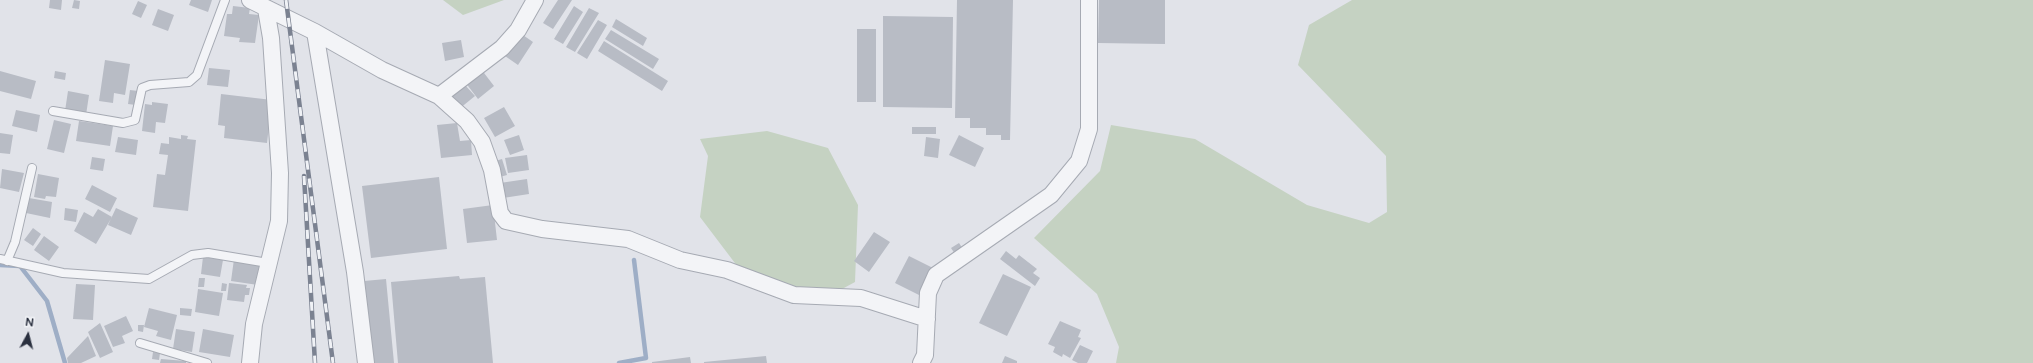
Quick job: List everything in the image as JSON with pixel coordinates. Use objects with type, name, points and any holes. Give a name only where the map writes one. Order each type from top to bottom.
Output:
[{"type":"street","points":[[250,0],[316,32],[382,70],[439,96],[467,121],[482,142],[492,170],[500,213],[506,221],[542,229],[628,239],[680,260],[727,270],[794,295],[861,298],[927,318]]},
{"type":"street","points":[[439,96],[502,48],[518,30],[535,0]]},
{"type":"street","points":[[921,363],[925,355],[928,293],[936,275],[1051,195],[1079,161],[1089,129],[1089,0]]},
{"type":"street","points":[[250,363],[254,324],[279,221],[280,173],[272,38],[266,9]]},
{"type":"street","points":[[316,32],[355,272],[366,363]]},
{"type":"lane","points":[[53,110],[123,123],[135,120],[142,88],[150,85],[189,82],[197,75],[225,0]]},
{"type":"lane","points":[[32,168],[15,242],[4,260],[63,273],[149,280],[192,255],[208,253],[268,263]]},
{"type":"lane","points":[[140,343],[207,363]]},
{"type":"green space","points":[[443,0],[504,0],[463,15]]},
{"type":"green space","points":[[1352,0],[2033,0],[2033,363],[1116,363],[1119,347],[1097,294],[1034,238],[1100,171],[1111,125],[1195,139],[1307,205],[1369,223],[1387,212],[1386,156],[1298,65],[1309,25]]},
{"type":"green space","points":[[767,131],[828,148],[858,205],[855,282],[820,301],[747,279],[700,217],[708,156],[700,139]]},
{"type":"building","points":[[50,0],[62,0],[61,10],[49,8]]},
{"type":"building","points":[[74,0],[80,1],[79,9],[72,8]]},
{"type":"building","points":[[191,0],[212,0],[208,12],[189,5]]},
{"type":"building","points":[[558,0],[572,0],[553,29],[543,23]]},
{"type":"building","points":[[957,0],[1013,0],[1010,140],[1001,140],[1001,135],[986,135],[986,128],[970,128],[970,118],[955,118]]},
{"type":"building","points":[[1099,0],[1165,0],[1165,44],[1098,43]]},
{"type":"building","points":[[138,1],[147,5],[141,18],[132,14]]},
{"type":"building","points":[[233,6],[250,8],[249,14],[259,15],[255,43],[239,42],[240,38],[224,36],[227,14],[232,14]]},
{"type":"building","points":[[574,6],[583,12],[563,44],[554,39]]},
{"type":"building","points":[[589,8],[599,13],[575,52],[566,47]]},
{"type":"building","points":[[158,9],[174,15],[168,31],[152,25]]},
{"type":"building","points":[[883,16],[953,17],[952,108],[883,107]]},
{"type":"building","points":[[616,19],[647,38],[643,46],[612,27]]},
{"type":"building","points":[[598,20],[607,25],[587,59],[577,53]]},
{"type":"building","points":[[857,29],[876,29],[876,102],[857,102]]},
{"type":"building","points":[[611,30],[659,59],[653,69],[605,39]]},
{"type":"building","points":[[520,33],[533,42],[518,65],[505,56]]},
{"type":"building","points":[[461,40],[464,57],[445,61],[442,43]]},
{"type":"building","points":[[604,41],[668,81],[662,91],[598,51]]},
{"type":"building","points":[[105,60],[130,64],[125,95],[114,93],[113,103],[99,101]]},
{"type":"building","points":[[209,68],[230,70],[228,87],[207,85]]},
{"type":"building","points":[[481,69],[494,86],[478,99],[465,82]]},
{"type":"building","points":[[0,71],[36,81],[31,99],[0,91]]},
{"type":"building","points":[[55,71],[66,73],[65,80],[54,78]]},
{"type":"building","points":[[465,85],[475,96],[459,109],[449,97]]},
{"type":"building","points":[[130,90],[138,91],[136,105],[128,104]]},
{"type":"building","points":[[68,91],[89,95],[86,115],[65,111]]},
{"type":"building","points":[[221,94],[272,100],[267,143],[224,138],[225,126],[218,125]]},
{"type":"building","points":[[152,102],[168,104],[165,123],[156,122],[155,133],[142,131],[145,104],[152,105]]},
{"type":"building","points":[[504,107],[515,126],[495,137],[484,118]]},
{"type":"building","points":[[16,110],[40,115],[37,132],[12,126]]},
{"type":"building","points":[[54,120],[71,124],[64,153],[47,149]]},
{"type":"building","points":[[79,121],[113,126],[110,146],[76,141]]},
{"type":"building","points":[[457,123],[460,141],[471,140],[472,155],[441,158],[437,125]]},
{"type":"building","points":[[912,127],[936,127],[936,134],[912,134]]},
{"type":"building","points":[[0,133],[13,135],[10,154],[0,153]]},
{"type":"building","points":[[181,135],[188,136],[187,139],[196,140],[188,211],[153,207],[157,174],[165,175],[168,155],[159,154],[161,143],[169,144],[169,137],[181,139]]},
{"type":"building","points":[[519,135],[524,150],[510,155],[504,140]]},
{"type":"building","points":[[959,135],[984,148],[975,167],[949,155]]},
{"type":"building","points":[[118,137],[138,140],[136,155],[115,152]]},
{"type":"building","points":[[926,137],[940,139],[938,158],[924,156]]},
{"type":"building","points":[[527,155],[529,170],[508,173],[505,158]]},
{"type":"building","points":[[92,157],[105,159],[103,171],[90,169]]},
{"type":"building","points":[[502,159],[507,175],[496,178],[492,162]]},
{"type":"building","points":[[2,169],[24,173],[19,192],[0,188]]},
{"type":"building","points":[[38,174],[59,178],[56,197],[46,196],[45,199],[34,197]]},
{"type":"building","points":[[439,177],[447,249],[371,258],[362,186]]},
{"type":"building","points":[[527,179],[529,194],[503,198],[500,183]]},
{"type":"building","points":[[92,185],[117,198],[110,212],[85,199]]},
{"type":"building","points":[[29,198],[52,202],[50,218],[26,213]]},
{"type":"building","points":[[493,205],[497,240],[467,243],[463,209]]},
{"type":"building","points":[[65,208],[78,210],[76,222],[64,220]]},
{"type":"building","points":[[116,208],[138,218],[131,235],[108,225]]},
{"type":"building","points":[[98,209],[112,217],[96,244],[74,231],[84,212],[93,217]]},
{"type":"building","points":[[33,228],[41,234],[33,246],[24,240]]},
{"type":"building","points":[[874,232],[890,242],[869,272],[854,261]]},
{"type":"building","points":[[44,236],[59,247],[49,261],[34,250]]},
{"type":"building","points":[[959,243],[963,249],[955,254],[951,248]]},
{"type":"building","points":[[1006,251],[1016,259],[1019,255],[1037,269],[1033,273],[1040,278],[1035,286],[1000,259]]},
{"type":"building","points":[[909,256],[933,268],[919,295],[895,283]]},
{"type":"building","points":[[203,257],[223,260],[220,277],[201,274]]},
{"type":"building","points":[[234,259],[261,263],[258,285],[231,281]]},
{"type":"building","points":[[1003,274],[1031,287],[1007,336],[979,323]]},
{"type":"building","points":[[459,276],[460,279],[485,277],[493,363],[398,363],[391,282]]},
{"type":"building","points":[[199,278],[205,278],[204,287],[198,287]]},
{"type":"building","points":[[386,279],[394,363],[371,363],[364,281]]},
{"type":"building","points":[[222,283],[227,284],[226,291],[221,291]]},
{"type":"building","points":[[229,283],[247,285],[246,288],[250,288],[249,295],[245,295],[244,302],[227,300]]},
{"type":"building","points":[[76,284],[95,285],[93,320],[73,319]]},
{"type":"building","points":[[198,289],[223,293],[219,316],[195,312]]},
{"type":"building","points":[[149,308],[177,315],[171,340],[156,336],[158,331],[144,327]]},
{"type":"building","points":[[180,308],[192,309],[191,316],[180,315]]},
{"type":"building","points":[[126,316],[133,331],[122,336],[125,343],[113,347],[104,326]]},
{"type":"building","points":[[1060,321],[1081,330],[1078,337],[1081,338],[1070,358],[1063,354],[1062,357],[1053,352],[1055,347],[1048,344]]},
{"type":"building","points":[[100,323],[113,352],[100,358],[88,332]]},
{"type":"building","points":[[138,325],[144,325],[143,332],[138,331]]},
{"type":"building","points":[[176,329],[195,332],[192,352],[173,349]]},
{"type":"building","points":[[203,329],[234,335],[230,357],[199,352]]},
{"type":"building","points":[[88,336],[96,356],[81,363],[68,363],[67,358]]},
{"type":"building","points":[[1080,345],[1093,351],[1087,363],[1078,363],[1072,360]]},
{"type":"building","points":[[153,352],[160,353],[159,360],[152,359]]},
{"type":"building","points":[[766,356],[767,363],[704,363],[704,362]]},
{"type":"building","points":[[1005,356],[1017,361],[1017,363],[1002,363]]},
{"type":"building","points":[[690,357],[691,363],[652,363],[652,362]]},
{"type":"building","points":[[161,359],[186,361],[186,363],[160,363]]},
{"type":"waterway","points":[[619,363],[646,358],[634,260]]},
{"type":"waterway","points":[[0,265],[20,266],[47,301],[65,363]]},
{"type":"railway","points":[[286,0],[333,363]]},
{"type":"railway","points":[[304,176],[315,363]]}]
